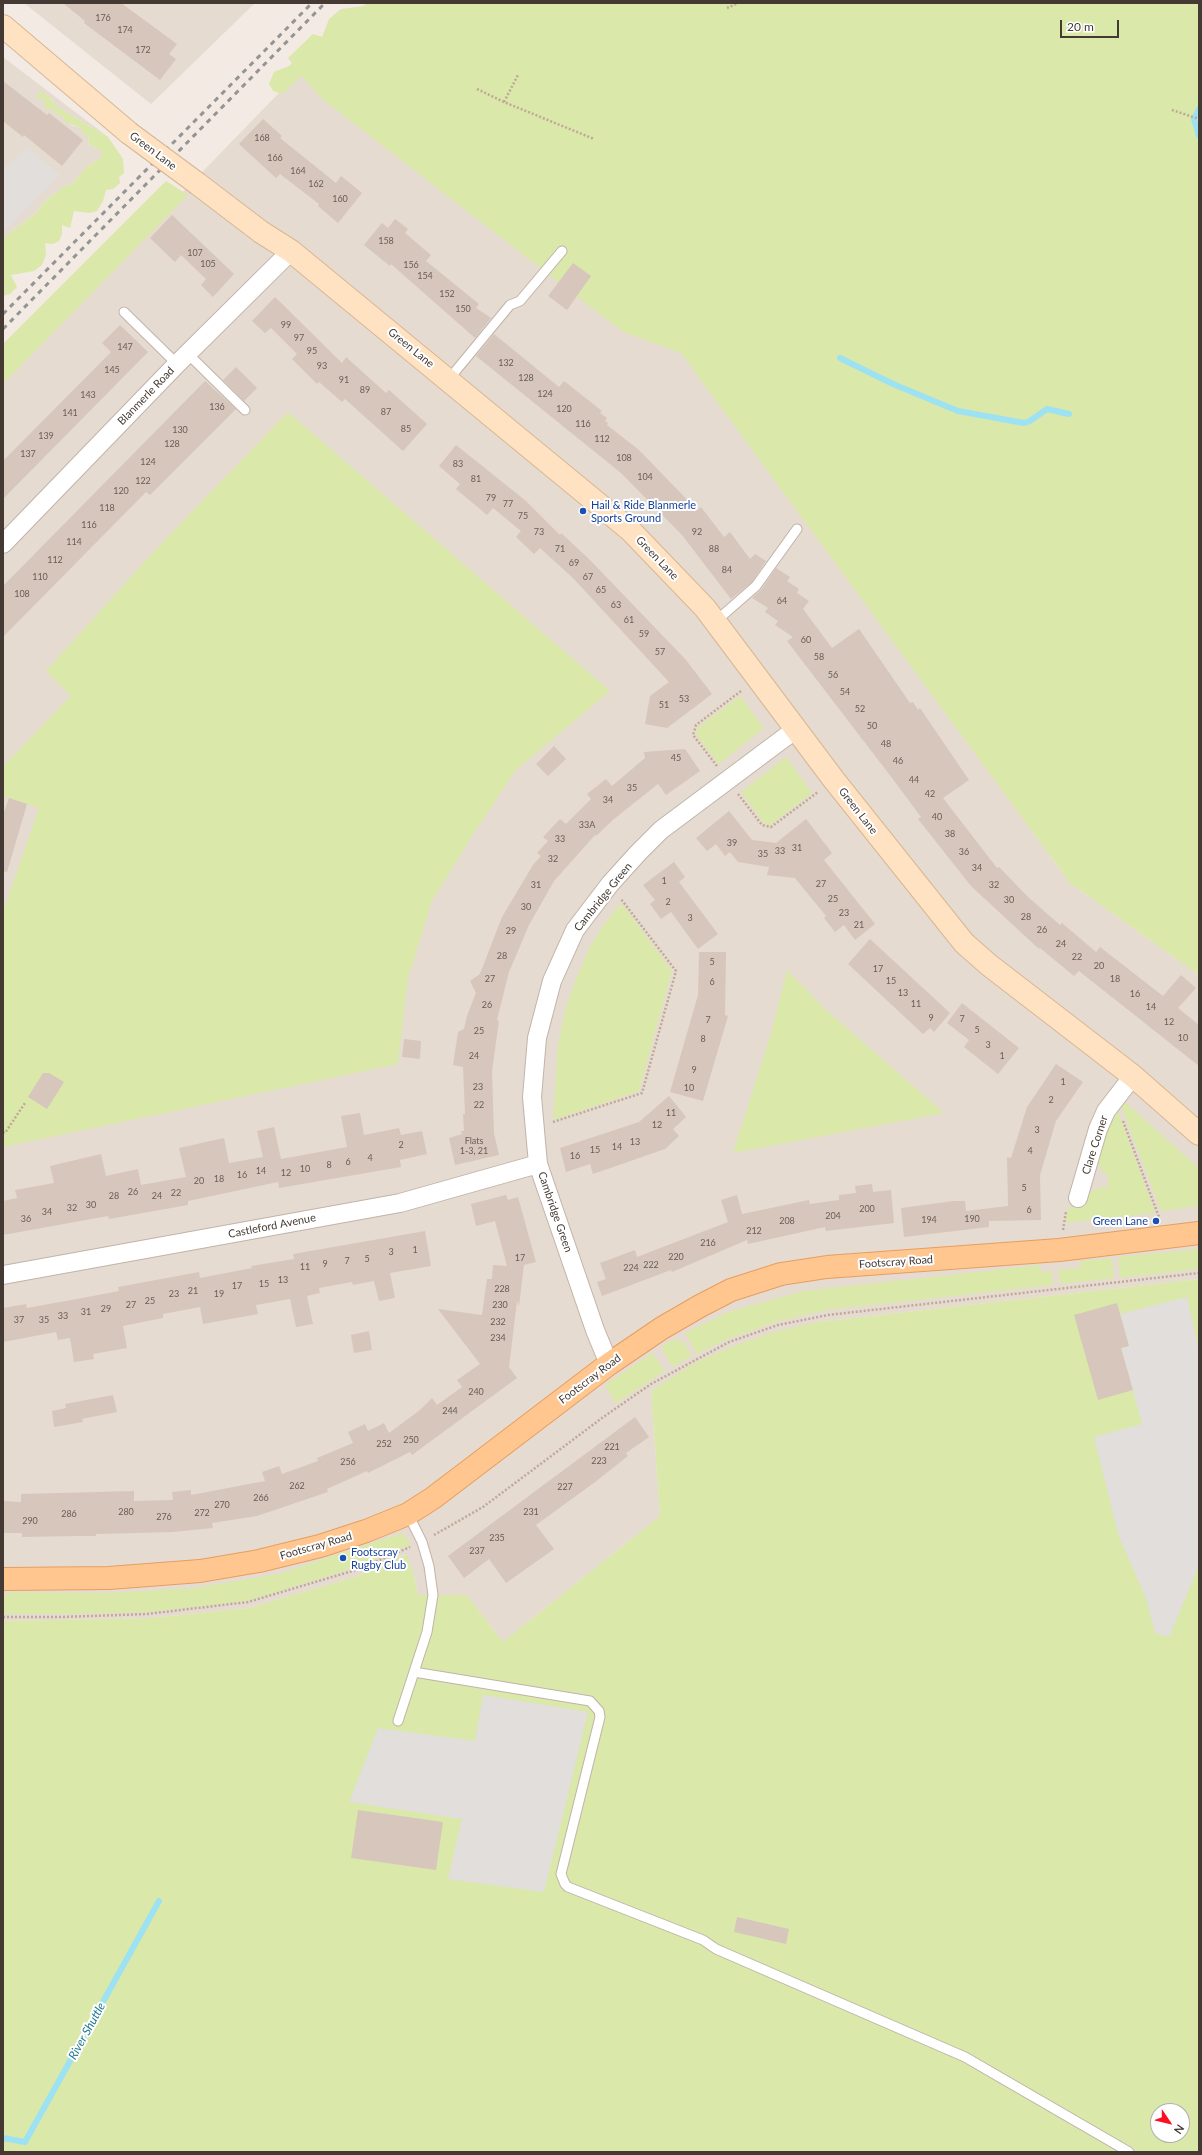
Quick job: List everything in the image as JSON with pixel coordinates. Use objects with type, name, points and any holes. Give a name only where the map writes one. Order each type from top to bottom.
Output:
[{"type":"main road","name":"Green Lane","points":[[3,26],[129,133],[261,232],[291,251],[449,379],[630,530],[716,621],[834,780],[964,942],[989,966],[1133,1076],[1199,1134]]},
{"type":"main road","name":"Footscray Road","points":[[3,1579],[109,1578],[200,1571],[259,1561],[366,1531],[408,1514],[433,1498],[609,1364],[662,1328],[731,1290],[781,1274],[827,1267],[1059,1250],[1199,1233]]},
{"type":"street","name":"Blanmerle Road","points":[[3,544],[182,359],[291,251]]},
{"type":"street","name":"Cambridge Green","points":[[609,1364],[595,1330],[538,1164],[532,1098],[536,1038],[552,981],[575,930],[610,884],[661,830],[796,729]]},
{"type":"street","name":"Clare Corner","points":[[1078,1198],[1098,1129],[1115,1098],[1133,1076]]},
{"type":"street","name":"Castleford Avenue","points":[[3,1275],[400,1203],[538,1164]]},
{"type":"lane","points":[[449,379],[510,305],[520,301],[562,251]]},
{"type":"lane","points":[[124,312],[246,410]]},
{"type":"lane","points":[[716,621],[756,586],[797,529]]},
{"type":"lane","points":[[398,1721],[427,1632],[433,1595],[429,1566],[422,1542],[408,1514]]},
{"type":"lane","points":[[414,1672],[590,1701],[599,1710],[600,1717],[562,1874],[565,1884],[568,1887],[703,1940],[716,1949],[959,2054],[1130,2152]]},
{"type":"path","points":[[727,8],[738,3]]},
{"type":"path","points":[[504,102],[518,75]]},
{"type":"path","points":[[477,88],[504,102],[594,139]]},
{"type":"path","points":[[1172,110],[1199,119]]},
{"type":"path","points":[[758,678],[696,725],[693,734],[762,825],[771,827],[834,780]]},
{"type":"path","points":[[534,1129],[642,1093],[676,971],[610,884]]},
{"type":"path","points":[[1115,1098],[1166,1237]]},
{"type":"path","points":[[3,1132],[6,1133],[25,1103]]},
{"type":"path","points":[[1059,1250],[1068,1202],[1078,1198]]},
{"type":"path","points":[[3,1616],[62,1617],[147,1614],[248,1602],[359,1569],[422,1542],[483,1507],[602,1418],[651,1384],[729,1342],[778,1326],[828,1315],[1199,1273]]},
{"type":"shaded area","points":[[24,3],[255,3],[151,104]]},
{"type":"shaded area","points":[[3,57],[108,137],[56,106],[50,97],[46,99],[71,125],[81,128],[89,135],[88,144],[101,150],[101,158],[86,167],[73,183],[65,186],[46,200],[36,213],[3,238]]},
{"type":"shaded area","points":[[312,59],[622,272],[1070,883],[1199,975],[1199,1279],[818,1322],[651,1391],[660,1516],[503,1642],[467,1595],[418,1595],[414,1575],[405,1554],[358,1576],[248,1608],[150,1618],[3,1621],[3,377]]},
{"type":"shaded area","points":[[27,148],[60,175],[3,232],[3,164],[8,167]]},
{"type":"shaded area","points":[[1187,1297],[1199,1351],[1199,1565],[1169,1637],[1155,1633],[1146,1598],[1119,1537],[1094,1437],[1142,1424],[1121,1348],[1129,1346],[1120,1314]]},
{"type":"shaded area","points":[[483,1695],[588,1712],[544,1892],[448,1879],[462,1819],[349,1802],[378,1728],[475,1741]]},
{"type":"green space","points":[[366,3],[1199,3],[1199,975],[1070,883],[681,353],[623,332],[321,98],[302,76],[282,94],[273,91],[269,84],[274,72],[289,66],[292,63],[288,58],[313,34],[322,37],[329,19],[341,9],[364,6]]},
{"type":"green space","points":[[39,90],[50,97],[56,106],[108,137],[123,159],[124,173],[119,177],[120,183],[113,189],[106,190],[103,201],[97,211],[89,213],[74,211],[70,228],[62,225],[62,234],[59,241],[53,244],[45,243],[46,255],[42,265],[34,271],[11,275],[17,287],[10,294],[3,296],[3,238],[36,213],[46,200],[65,186],[73,183],[86,167],[101,158],[101,150],[88,144],[89,136],[83,134],[81,128],[63,121],[64,117],[57,115],[54,110],[44,108],[45,99],[37,100]]},
{"type":"green space","points":[[166,181],[188,195],[3,384],[3,344]]},
{"type":"green space","points":[[288,412],[610,691],[516,770],[472,836],[432,901],[408,978],[398,1064],[3,1147],[3,912],[39,808],[3,796],[3,766],[71,696],[46,671],[157,548]]},
{"type":"green space","points":[[740,696],[764,728],[719,764],[696,735],[698,727]]},
{"type":"green space","points":[[786,757],[812,793],[770,825],[764,823],[741,792]]},
{"type":"green space","points":[[621,903],[672,971],[639,1091],[553,1120],[558,1045],[565,1011],[588,951],[601,928]]},
{"type":"green space","points":[[787,970],[825,1009],[944,1113],[733,1153],[772,1030]]},
{"type":"green space","points":[[1126,1103],[1199,1168],[1199,1206],[1161,1211],[1121,1106]]},
{"type":"green space","points":[[1117,1108],[1155,1213],[1065,1223],[1069,1207],[1085,1205],[1089,1193],[1098,1188],[1107,1187],[1109,1177],[1102,1171],[1098,1163],[1098,1150]]},
{"type":"green space","points":[[1199,1249],[1199,1269],[1120,1278],[1118,1257]]},
{"type":"green space","points":[[1112,1258],[1114,1278],[1060,1284],[1058,1270],[1080,1268],[1079,1261]]},
{"type":"green space","points":[[1040,1265],[1041,1272],[1052,1271],[1053,1285],[827,1310],[779,1321],[727,1339],[697,1354],[685,1333],[728,1312],[803,1291]]},
{"type":"green space","points":[[1199,1279],[1199,2152],[3,2152],[3,1621],[150,1618],[248,1608],[358,1576],[406,1554],[414,1575],[418,1595],[467,1595],[503,1642],[660,1516],[651,1391],[693,1364],[728,1348],[774,1332],[818,1322]]},
{"type":"green space","points":[[677,1338],[679,1343],[683,1341],[692,1356],[672,1367],[662,1348],[663,1345]]},
{"type":"green space","points":[[652,1353],[665,1371],[616,1403],[605,1385]]},
{"type":"green space","points":[[402,1533],[411,1544],[360,1566],[247,1601],[147,1612],[3,1614],[3,1599],[9,1592],[106,1593],[193,1588],[278,1574]]},
{"type":"building","points":[[63,3],[121,3],[177,44],[169,54],[176,59],[160,80],[84,23],[85,21]]},
{"type":"building","points":[[3,81],[47,115],[49,113],[83,140],[62,166],[24,135],[23,137],[3,121]]},
{"type":"building","points":[[263,119],[282,136],[280,138],[336,183],[341,176],[362,193],[338,223],[318,206],[319,204],[280,174],[276,178],[239,144]]},
{"type":"building","points":[[172,215],[234,274],[213,297],[201,285],[206,279],[181,255],[175,262],[150,238]]},
{"type":"building","points":[[395,219],[408,229],[405,233],[431,255],[426,261],[479,304],[476,308],[491,318],[475,338],[391,264],[390,266],[364,245],[382,223],[388,228]]},
{"type":"building","points":[[573,263],[591,276],[567,310],[548,296]]},
{"type":"building","points":[[275,297],[342,363],[346,357],[386,393],[389,390],[427,424],[403,451],[345,399],[342,402],[319,382],[317,384],[292,359],[297,354],[271,328],[265,333],[252,321]]},
{"type":"building","points":[[120,325],[148,352],[3,499],[3,461],[111,352],[102,343]]},
{"type":"building","points":[[494,334],[559,387],[564,381],[602,411],[600,413],[607,418],[605,421],[608,423],[607,425],[639,450],[697,510],[701,507],[724,537],[730,532],[750,559],[755,554],[766,561],[752,582],[731,599],[682,535],[621,473],[476,356]]},
{"type":"building","points":[[236,367],[257,388],[244,401],[223,380]]},
{"type":"building","points":[[205,381],[236,409],[150,495],[146,492],[3,637],[3,586]]},
{"type":"building","points":[[456,445],[526,501],[560,535],[561,533],[590,560],[686,660],[712,694],[667,728],[645,724],[650,696],[669,682],[573,578],[540,548],[534,554],[516,537],[521,531],[493,508],[487,515],[456,489],[460,484],[439,466]]},
{"type":"building","points":[[776,568],[790,577],[787,581],[799,589],[797,593],[809,601],[803,609],[832,648],[859,629],[910,703],[913,702],[918,710],[920,708],[969,780],[943,798],[997,868],[999,867],[1028,897],[1060,925],[1062,923],[1096,952],[1100,947],[1163,996],[1181,975],[1196,988],[1178,1008],[1199,1025],[1199,1066],[1079,971],[1074,976],[1040,948],[1039,949],[971,886],[918,819],[921,817],[787,641],[793,637],[775,625],[778,621],[765,612],[768,608],[752,598],[761,590]]},
{"type":"building","points":[[554,746],[566,759],[548,776],[536,764]]},
{"type":"building","points":[[685,749],[700,771],[666,795],[658,784],[614,819],[596,836],[595,835],[554,881],[529,925],[509,972],[497,1020],[499,1021],[492,1071],[494,1133],[499,1155],[455,1165],[449,1138],[462,1134],[461,1131],[464,1131],[463,1114],[465,1114],[463,1067],[453,1065],[458,1032],[464,1029],[467,1016],[476,993],[470,981],[480,974],[502,917],[533,865],[541,856],[537,853],[548,841],[543,837],[560,819],[566,824],[591,799],[587,794],[606,779],[612,786],[645,758],[644,752]]},
{"type":"building","points":[[9,798],[27,804],[7,872],[3,871],[3,815]]},
{"type":"building","points":[[729,811],[752,840],[776,843],[806,819],[832,853],[824,860],[875,924],[855,940],[844,925],[835,932],[824,918],[826,916],[795,878],[767,875],[769,867],[738,862],[730,852],[725,856],[716,844],[707,851],[696,838]]},
{"type":"building","points":[[674,862],[685,877],[679,882],[718,934],[698,949],[671,912],[661,919],[650,904],[655,900],[643,885]]},
{"type":"building","points":[[870,939],[950,1013],[934,1032],[930,1028],[923,1034],[848,964]]},
{"type":"building","points":[[699,952],[726,952],[725,1015],[728,1016],[703,1101],[670,1092],[698,995]]},
{"type":"building","points":[[962,1003],[1019,1048],[998,1074],[964,1047],[969,1040],[947,1023]]},
{"type":"building","points":[[404,1039],[421,1041],[420,1059],[402,1057]]},
{"type":"building","points":[[1056,1064],[1083,1082],[1056,1121],[1040,1175],[1041,1220],[989,1221],[989,1227],[904,1237],[901,1208],[954,1201],[965,1201],[966,1211],[1008,1206],[1007,1157],[1011,1158],[1027,1107]]},
{"type":"building","points":[[43,1073],[49,1073],[64,1082],[47,1109],[28,1097]]},
{"type":"building","points":[[669,1096],[686,1117],[673,1129],[679,1136],[665,1149],[593,1174],[590,1164],[566,1172],[560,1148],[639,1122]]},
{"type":"building","points":[[360,1113],[364,1135],[399,1128],[401,1135],[422,1131],[427,1154],[400,1160],[401,1167],[279,1188],[278,1182],[188,1201],[188,1205],[109,1219],[108,1216],[3,1235],[3,1201],[17,1198],[15,1190],[54,1183],[50,1166],[101,1154],[106,1176],[138,1169],[141,1185],[186,1177],[179,1148],[224,1138],[229,1163],[263,1157],[257,1131],[274,1127],[281,1159],[347,1147],[341,1116]]},
{"type":"building","points":[[872,1184],[873,1192],[891,1190],[894,1223],[826,1231],[825,1227],[748,1244],[747,1240],[672,1272],[671,1270],[602,1296],[597,1282],[606,1279],[600,1263],[635,1250],[637,1257],[728,1222],[721,1200],[737,1195],[742,1214],[809,1200],[810,1204],[839,1200],[839,1195],[856,1193],[855,1186]]},
{"type":"building","points":[[506,1195],[508,1200],[518,1197],[536,1262],[524,1265],[519,1306],[517,1301],[509,1367],[517,1378],[412,1455],[410,1452],[368,1473],[367,1471],[327,1489],[328,1492],[257,1516],[212,1523],[213,1528],[173,1532],[96,1534],[96,1536],[22,1537],[22,1533],[3,1533],[3,1501],[21,1502],[21,1494],[134,1491],[134,1501],[173,1500],[172,1492],[191,1490],[191,1495],[265,1481],[262,1472],[279,1466],[282,1474],[318,1461],[317,1458],[353,1443],[348,1432],[365,1424],[368,1431],[384,1423],[389,1433],[420,1410],[432,1398],[437,1405],[462,1387],[457,1380],[480,1364],[438,1309],[482,1315],[487,1279],[492,1279],[493,1265],[507,1266],[495,1221],[476,1226],[471,1204]]},
{"type":"building","points":[[425,1231],[431,1266],[390,1273],[395,1298],[379,1301],[374,1281],[353,1285],[352,1282],[319,1288],[320,1293],[307,1296],[313,1324],[296,1327],[290,1299],[256,1305],[258,1314],[203,1324],[200,1307],[163,1314],[163,1318],[123,1326],[127,1348],[93,1354],[94,1359],[74,1362],[70,1338],[58,1340],[56,1332],[3,1342],[3,1308],[26,1304],[27,1308],[93,1296],[119,1291],[118,1287],[199,1272],[200,1278],[252,1268],[251,1266],[294,1259],[293,1254]]},
{"type":"building","points":[[1117,1303],[1129,1346],[1121,1348],[1133,1390],[1098,1400],[1074,1315]]},
{"type":"building","points":[[369,1331],[372,1350],[354,1353],[351,1335]]},
{"type":"building","points":[[113,1395],[117,1412],[82,1419],[83,1422],[54,1427],[52,1411],[66,1408],[65,1404]]},
{"type":"building","points":[[635,1417],[649,1437],[626,1453],[628,1456],[595,1482],[536,1525],[554,1549],[506,1583],[489,1559],[464,1578],[448,1556]]},
{"type":"building","points":[[358,1810],[443,1822],[436,1870],[351,1858]]},
{"type":"building","points":[[737,1917],[789,1929],[786,1944],[734,1932]]},
{"type":"waterway","points":[[1199,109],[1194,119],[1199,136]]},
{"type":"waterway","points":[[840,358],[893,384],[958,411],[1024,423],[1030,421],[1047,409],[1069,414]]},
{"type":"waterway","name":"River Shuttle","points":[[3,2138],[25,2142],[159,1901]]},
{"type":"railway","points":[[3,314],[312,3]]},
{"type":"railway","points":[[3,329],[325,3]]},
{"type":"place","name":"Hail & Ride Blanmerle Sports Ground","points":[[583,511]]},
{"type":"place","name":"Green Lane","points":[[1156,1221]]},
{"type":"place","name":"Footscray Rugby Club","points":[[343,1558]]}]
